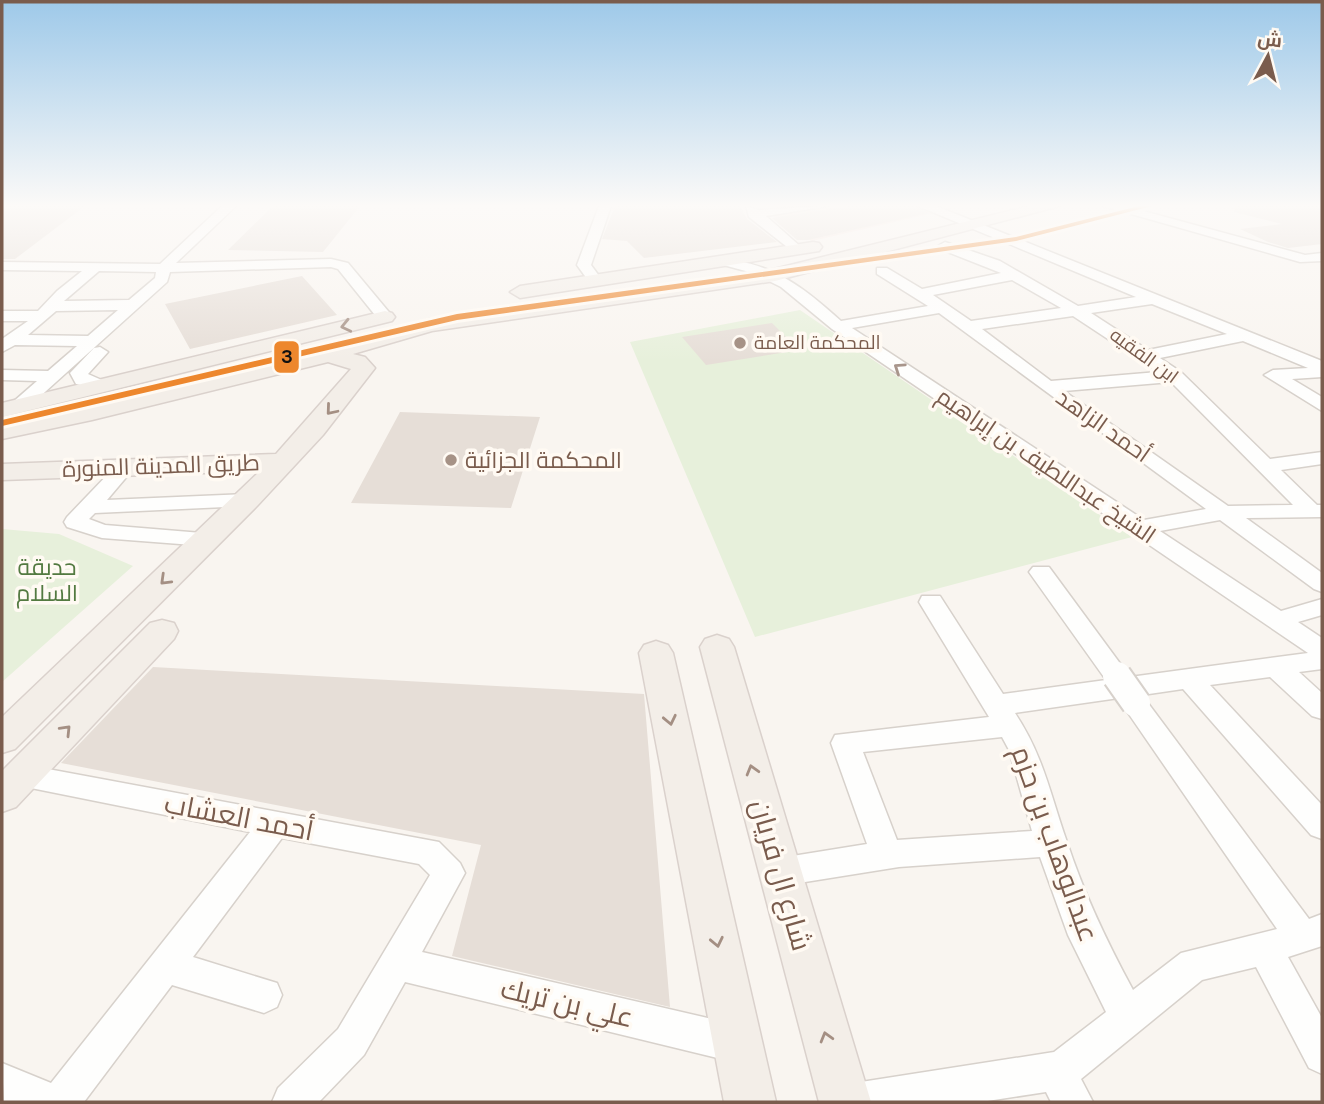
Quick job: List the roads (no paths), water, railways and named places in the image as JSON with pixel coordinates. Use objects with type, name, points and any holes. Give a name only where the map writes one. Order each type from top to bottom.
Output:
[{"type":"main road","points":[[6,415],[50,391],[104,385],[386,317],[595,280],[723,263],[810,258]]},
{"type":"main road","points":[[2,431],[92,413],[328,355],[377,338],[442,323],[775,275],[799,260]]},
{"type":"main road","points":[[799,260],[800,293]]},
{"type":"main road","name":"طريق المدينة المنورة","points":[[2,472],[282,462],[314,430],[364,368],[357,362],[328,355]]},
{"type":"main road","points":[[50,391],[58,413],[92,413]]},
{"type":"main road","points":[[2,739],[247,500],[282,462]]},
{"type":"main road","points":[[11,786],[162,631]]},
{"type":"main road","name":"شارع ال فريان","points":[[717,647],[845,1102]]},
{"type":"main road","points":[[656,653],[750,1102]]},
{"type":"street","points":[[50,391],[92,341],[162,279],[164,268],[175,258]]},
{"type":"street","points":[[50,391],[79,373],[189,266],[192,258]]},
{"type":"street","points":[[587,258],[584,265],[595,280]]},
{"type":"street","name":"ابن الفقيه","points":[[977,258],[995,264],[1073,309],[1175,376],[1265,466],[1317,511]]},
{"type":"street","points":[[995,264],[1021,258]]},
{"type":"street","points":[[1050,258],[1322,369]]},
{"type":"street","points":[[1300,258],[1318,258]]},
{"type":"street","points":[[2,276],[9,266],[164,268],[300,262],[343,266],[386,317]]},
{"type":"street","points":[[723,263],[757,268],[775,275]]},
{"type":"street","points":[[6,343],[96,267]]},
{"type":"street","name":"أحمد الزاهد","points":[[882,271],[923,293],[1047,387],[1227,512],[1322,584]]},
{"type":"street","name":"الشيخ عبداللطيف بن إبراهيم","points":[[775,275],[838,327],[1322,650]]},
{"type":"street","points":[[923,293],[1014,275]]},
{"type":"street","points":[[2,316],[117,294]]},
{"type":"street","points":[[965,327],[1153,299]]},
{"type":"street","points":[[54,305],[133,305]]},
{"type":"street","points":[[838,327],[942,308]]},
{"type":"street","points":[[1145,356],[1244,336]]},
{"type":"street","points":[[6,343],[92,341]]},
{"type":"street","points":[[1322,369],[1273,374],[1322,405]]},
{"type":"street","points":[[79,373],[82,380],[104,385]]},
{"type":"street","points":[[2,375],[50,391]]},
{"type":"street","points":[[1047,387],[1175,376]]},
{"type":"street","points":[[1265,466],[1322,458]]},
{"type":"street","points":[[119,474],[75,522],[102,531],[206,539]]},
{"type":"street","points":[[88,507],[247,500]]},
{"type":"street","points":[[1139,528],[1227,512],[1317,511]]},
{"type":"street","points":[[861,1102],[1066,1085],[1128,1017],[1193,965],[1265,949],[1312,934],[1136,703],[1041,572]]},
{"type":"street","name":"عبدالوهاب بن حزم","points":[[931,602],[1023,748],[1051,843],[1085,935],[1128,1017]]},
{"type":"street","points":[[1277,620],[1322,607]]},
{"type":"street","points":[[887,855],[845,743],[1191,680],[1322,660]]},
{"type":"street","points":[[1276,667],[1322,709]]},
{"type":"street","points":[[1191,680],[1322,825]]},
{"type":"street","name":"أحمد العشاب","points":[[11,786],[275,823],[428,852],[449,873],[397,962]]},
{"type":"street","points":[[60,1102],[275,823]]},
{"type":"street","points":[[780,872],[887,855],[1051,843]]},
{"type":"street","points":[[1265,949],[1322,1055]]},
{"type":"street","points":[[292,1102],[351,1042],[397,962]]},
{"type":"street","name":"علي بن تريك","points":[[397,962],[738,1044]]},
{"type":"street","points":[[165,966],[264,995]]},
{"type":"street","points":[[2,1082],[50,1102]]},
{"type":"place","name":"المحكمة العامة","points":[[740,343]]},
{"type":"place","name":"المحكمة الجزائية","points":[[451,460]]},
{"type":"park label","name":"حديقة السلام","points":[[47,580]]}]
